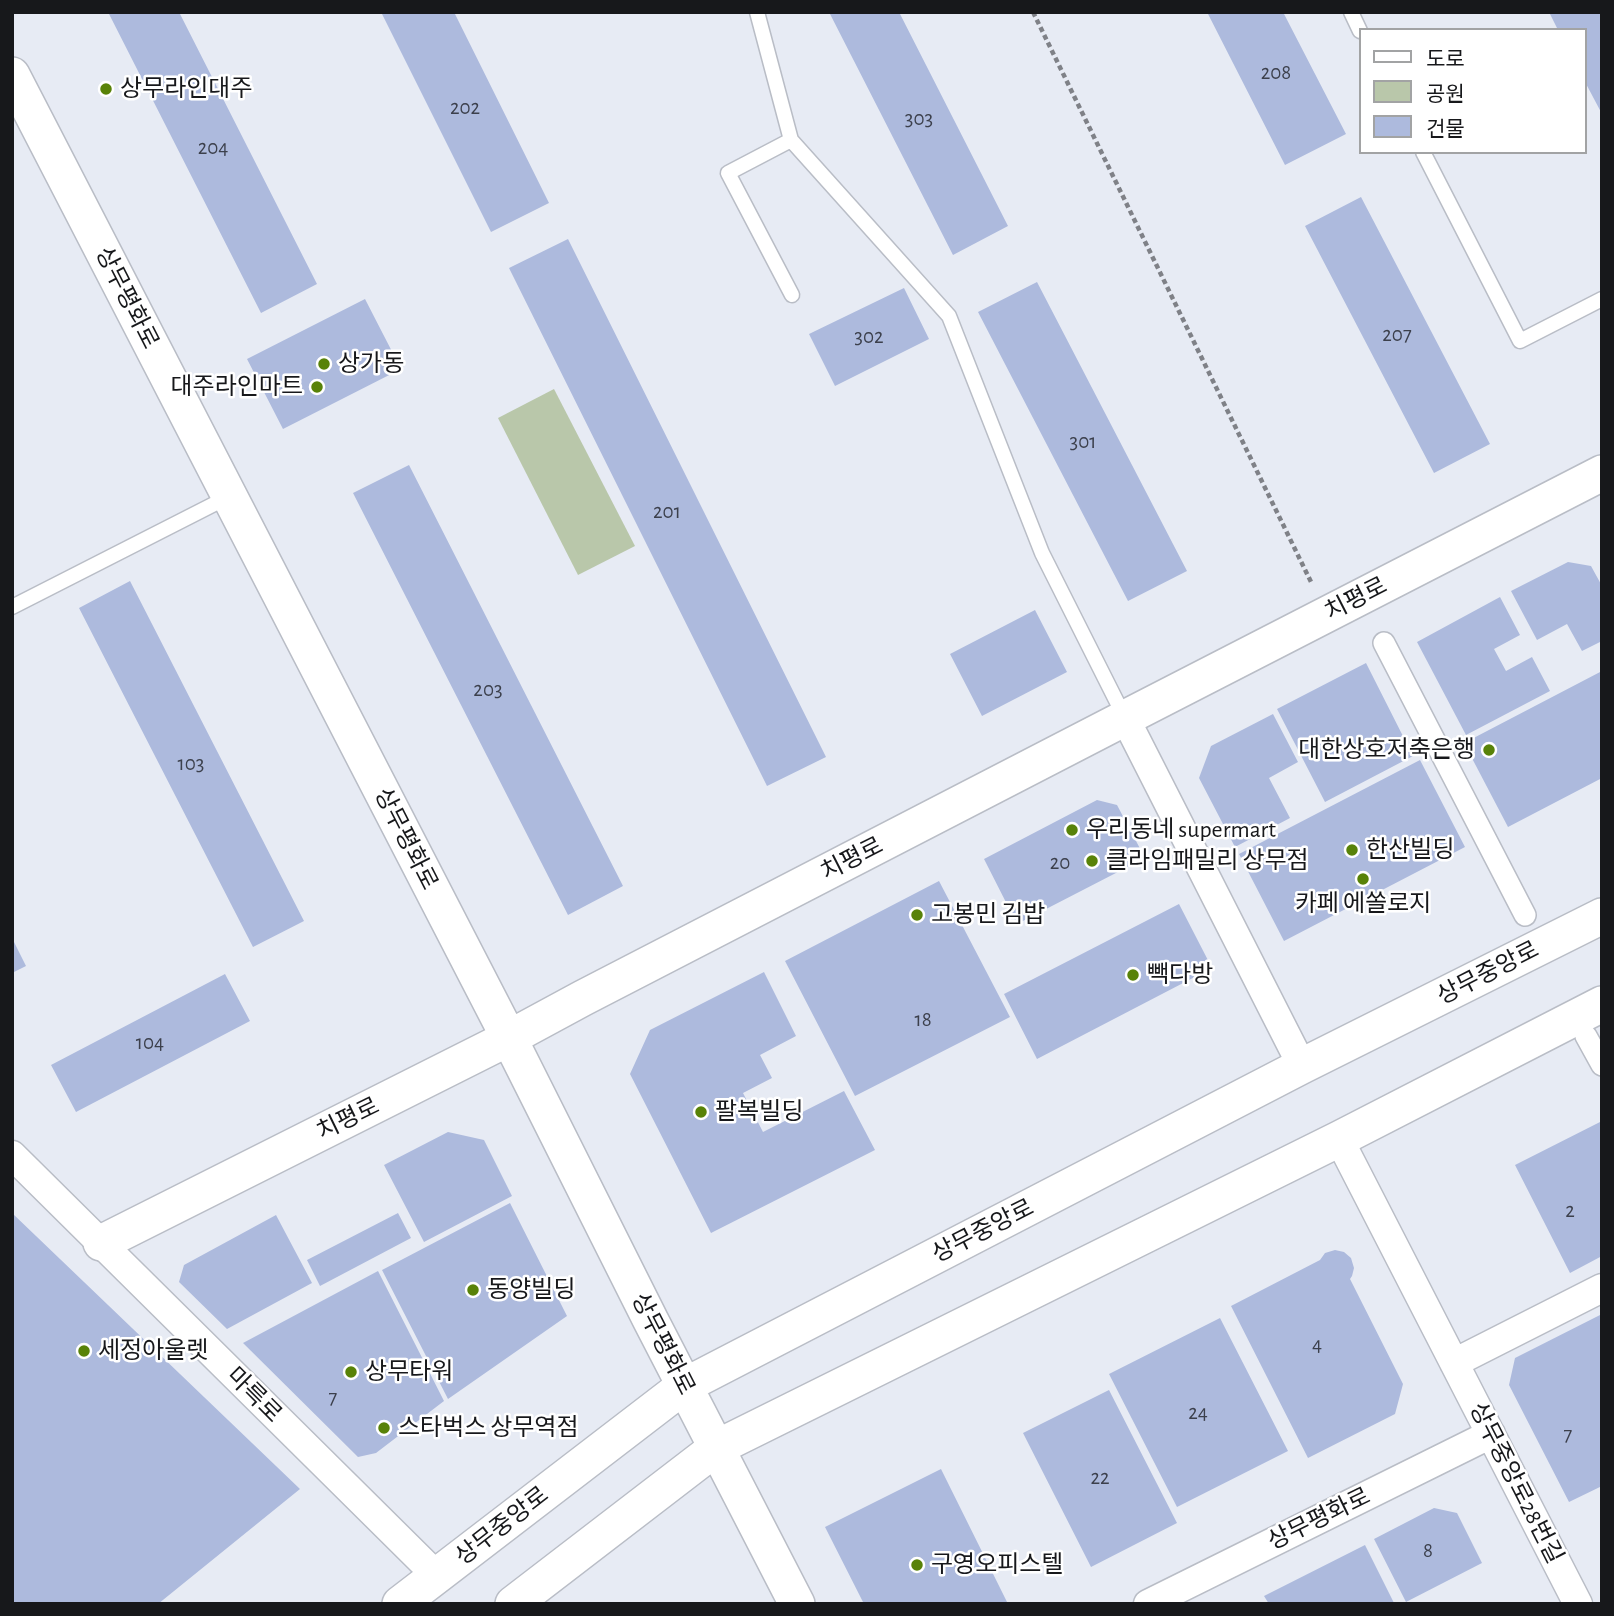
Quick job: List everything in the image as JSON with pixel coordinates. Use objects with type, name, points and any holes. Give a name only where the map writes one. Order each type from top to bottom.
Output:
[{"type":"street","name":"상무평화로","points":[[12,75],[509,1038],[797,1604]]},
{"type":"street","name":"치평로","points":[[101,1243],[509,1038],[1602,474]]},
{"type":"street","points":[[1384,643],[1525,915]]},
{"type":"street","points":[[1125,718],[1302,1066]]},
{"type":"street","name":"상무중앙로","points":[[400,1604],[684,1386],[1302,1066],[1602,916]]},
{"type":"street","points":[[513,1604],[716,1448],[1339,1139],[1602,1004]]},
{"type":"street","points":[[1586,1036],[1602,1065]]},
{"type":"street","name":"상무중앙로28번길","points":[[1339,1139],[1578,1604]]},
{"type":"street","name":"마륵로","points":[[12,1155],[437,1576]]},
{"type":"street","points":[[1454,1363],[1602,1288]]},
{"type":"street","name":"상무평화로","points":[[1148,1604],[1491,1434]]},
{"type":"lane","points":[[757,12],[791,140],[949,316],[1042,553],[1125,718]]},
{"type":"lane","points":[[1351,12],[1359,28]]},
{"type":"lane","points":[[791,140],[728,173],[792,295]]},
{"type":"lane","points":[[1424,154],[1520,341],[1602,299]]},
{"type":"lane","points":[[12,607],[230,496]]},
{"type":"path","points":[[1033,12],[1327,614]]},
{"type":"green space","points":[[554,389],[635,546],[578,575],[498,418]]},
{"type":"building","points":[[108,12],[179,12],[317,284],[261,313]]},
{"type":"building","points":[[381,12],[454,12],[549,203],[491,232]]},
{"type":"building","points":[[829,12],[899,12],[1008,226],[953,255]]},
{"type":"building","points":[[1207,12],[1283,12],[1346,134],[1285,165]]},
{"type":"building","points":[[1549,12],[1602,12],[1602,114],[1586,84],[1586,28],[1557,28]]},
{"type":"building","points":[[1361,197],[1490,444],[1434,473],[1305,226]]},
{"type":"building","points":[[568,239],[826,757],[767,786],[509,268]]},
{"type":"building","points":[[1037,282],[1187,571],[1128,601],[978,312]]},
{"type":"building","points":[[904,288],[929,339],[835,386],[809,334]]},
{"type":"building","name":"상가동","points":[[365,299],[401,369],[283,429],[247,359]]},
{"type":"building","points":[[409,465],[623,886],[568,915],[353,493]]},
{"type":"building","points":[[1568,562],[1591,566],[1602,586],[1602,641],[1582,651],[1567,624],[1537,640],[1511,591]]},
{"type":"building","points":[[130,581],[304,921],[253,947],[79,608]]},
{"type":"building","points":[[1500,597],[1520,635],[1494,649],[1506,671],[1532,657],[1550,691],[1466,735],[1417,642]]},
{"type":"building","points":[[1035,610],[1067,672],[982,716],[950,654]]},
{"type":"building","points":[[1366,663],[1413,756],[1325,802],[1277,709]]},
{"type":"building","points":[[1602,671],[1602,778],[1508,827],[1464,743]]},
{"type":"building","points":[[1273,714],[1298,762],[1269,778],[1290,818],[1235,847],[1199,778],[1211,746]]},
{"type":"building","name":"한산빌딩","points":[[1420,760],[1465,847],[1284,941],[1239,854]]},
{"type":"building","points":[[1097,800],[1117,805],[1145,858],[1017,924],[984,859]]},
{"type":"building","points":[[939,881],[1010,1017],[855,1096],[785,961]]},
{"type":"building","points":[[1179,904],[1212,968],[1037,1059],[1004,994]]},
{"type":"building","points":[[12,938],[26,966],[12,973]]},
{"type":"building","name":"팔복빌딩","points":[[764,972],[796,1036],[760,1055],[772,1078],[743,1093],[763,1132],[844,1091],[875,1150],[711,1233],[630,1074],[650,1030]]},
{"type":"building","points":[[225,974],[250,1021],[76,1112],[51,1065]]},
{"type":"building","points":[[1602,1121],[1602,1256],[1570,1273],[1515,1165]]},
{"type":"building","points":[[448,1132],[484,1140],[512,1196],[424,1242],[384,1165]]},
{"type":"building","name":"동양빌딩","points":[[510,1203],[567,1316],[448,1399],[382,1270]]},
{"type":"building","name":"세정아울렛","points":[[12,1213],[300,1489],[158,1604],[12,1604]]},
{"type":"building","points":[[398,1213],[411,1238],[320,1286],[307,1260]]},
{"type":"building","points":[[276,1215],[312,1283],[227,1329],[179,1282],[184,1265]]},
{"type":"building","points":[[1335,1250],[1344,1252],[1351,1258],[1354,1268],[1350,1279],[1403,1384],[1395,1414],[1308,1458],[1231,1306]]},
{"type":"building","name":"상무타워","points":[[378,1271],[444,1401],[376,1453],[358,1457],[243,1343]]},
{"type":"building","points":[[1602,1314],[1602,1486],[1569,1502],[1509,1385],[1515,1358]]},
{"type":"building","points":[[1220,1318],[1288,1451],[1177,1507],[1109,1374]]},
{"type":"building","points":[[1109,1390],[1177,1523],[1091,1567],[1023,1433]]},
{"type":"building","name":"구영오피스텔","points":[[941,1469],[1008,1604],[864,1604],[825,1527]]},
{"type":"building","points":[[1434,1508],[1457,1513],[1482,1563],[1406,1602],[1374,1539]]},
{"type":"building","points":[[1365,1545],[1394,1603],[1269,1604],[1264,1596]]},
{"type":"place","name":"상무라인대주","points":[[106,89]]},
{"type":"place","name":"상가동","points":[[324,364]]},
{"type":"place","name":"대주라인마트","points":[[317,387]]},
{"type":"place","name":"대한상호저축은행","points":[[1489,750]]},
{"type":"place","name":"우리동네 supermart","points":[[1072,830]]},
{"type":"place","name":"한산빌딩","points":[[1352,850]]},
{"type":"place","name":"클라임패밀리 상무점","points":[[1092,861]]},
{"type":"place","name":"카페 에쏠로지","points":[[1363,879]]},
{"type":"place","name":"고봉민 김밥","points":[[917,915]]},
{"type":"place","name":"빽다방","points":[[1133,975]]},
{"type":"place","name":"팔복빌딩","points":[[701,1112]]},
{"type":"place","name":"동양빌딩","points":[[473,1290]]},
{"type":"place","name":"세정아울렛","points":[[84,1351]]},
{"type":"place","name":"상무타워","points":[[351,1372]]},
{"type":"place","name":"스타벅스 상무역점","points":[[384,1428]]},
{"type":"place","name":"구영오피스텔","points":[[917,1565]]}]
